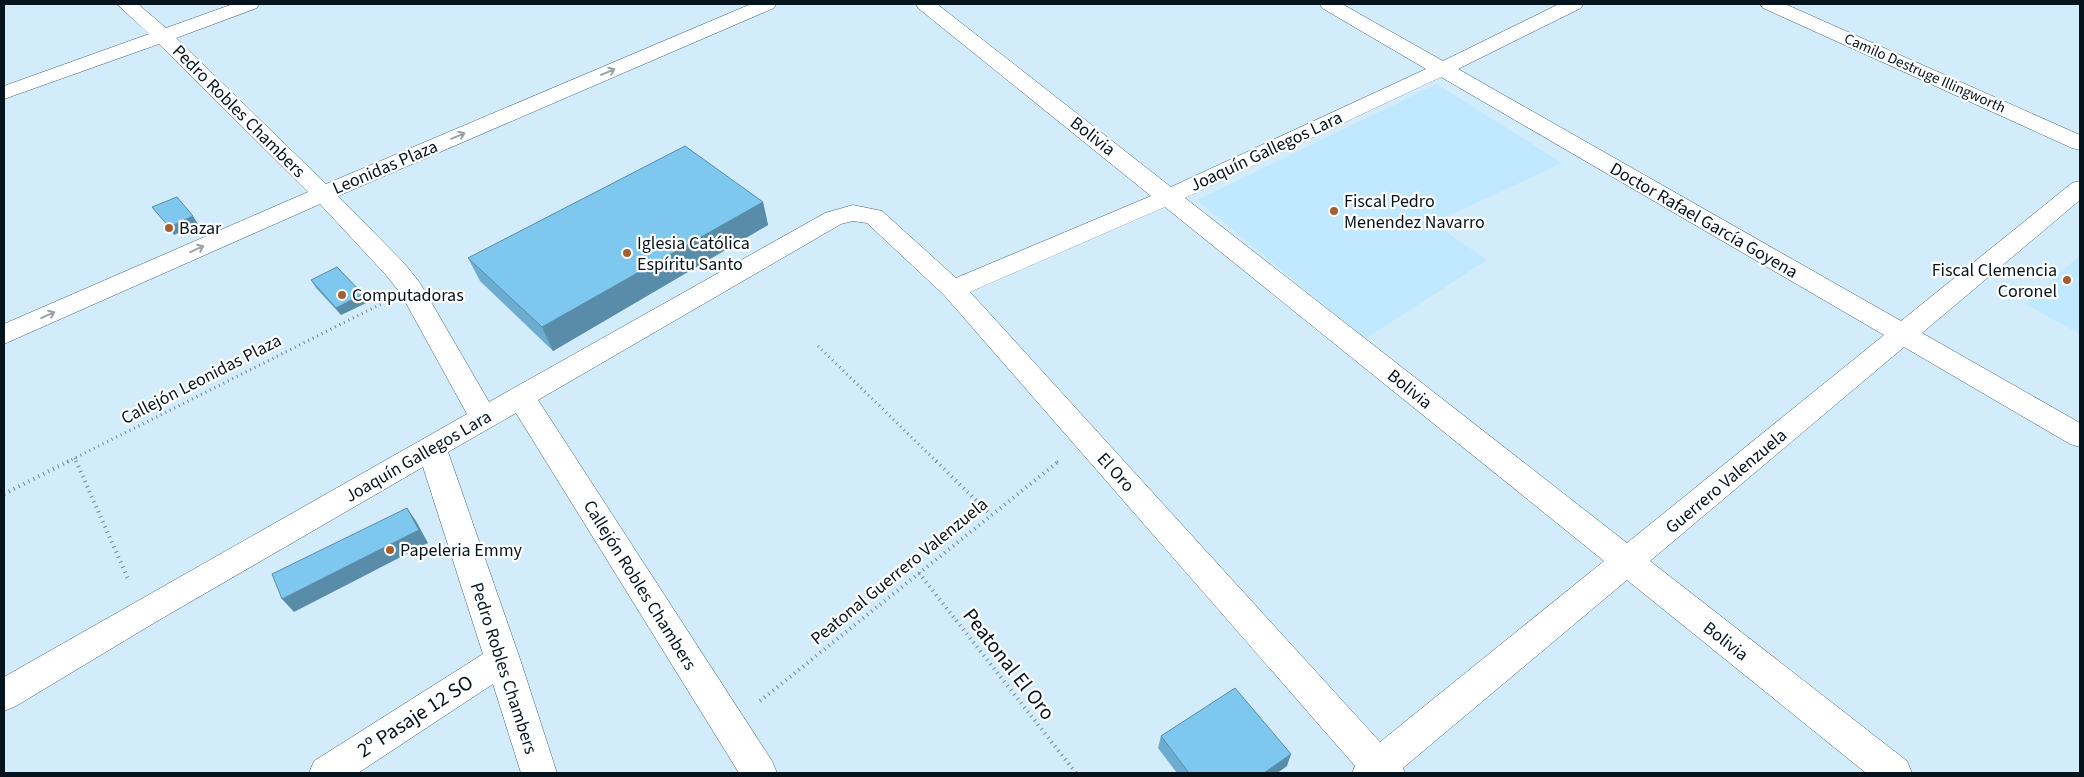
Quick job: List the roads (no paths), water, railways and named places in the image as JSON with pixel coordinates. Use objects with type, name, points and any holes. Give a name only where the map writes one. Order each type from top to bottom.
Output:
[{"type":"street","name":"Pedro Robles Chambers","points":[[127,4],[162,35],[323,194],[395,269],[410,289],[484,418]]},
{"type":"street","points":[[4,92],[250,4]]},
{"type":"street","name":"Leonidas Plaza","points":[[4,335],[323,194],[767,4]]},
{"type":"street","name":"Bolivia","points":[[926,4],[1170,196],[1627,563],[1894,773]]},
{"type":"street","name":"Doctor Rafael García Goyena","points":[[1329,4],[2080,436]]},
{"type":"street","name":"Joaquín Gallegos Lara","points":[[953,289],[1170,196],[1442,69],[1574,4]]},
{"type":"street","name":"Camilo Destruge Illingworth","points":[[1770,4],[2080,143]]},
{"type":"street","name":"Guerrero Valenzuela","points":[[1379,771],[2080,188]]},
{"type":"street","name":"El Oro","points":[[833,218],[853,213],[874,216],[953,289],[1379,771]]},
{"type":"street","name":"Joaquín Gallegos Lara","points":[[4,695],[143,613],[833,218]]},
{"type":"street","name":"Callejón Robles Chambers","points":[[521,397],[759,773]]},
{"type":"street","name":"Pedro Robles Chambers","points":[[432,448],[539,773]]},
{"type":"street","name":"2º Pasaje 12 SO","points":[[327,773],[502,659]]},
{"type":"place","name":"Fiscal Pedro Menendez Navarro","points":[[1334,211]]},
{"type":"place","name":"Bazar","points":[[169,228]]},
{"type":"place","name":"Iglesia Católica Espíritu Santo","points":[[627,253]]},
{"type":"place","name":"Fiscal Clemencia Coronel","points":[[2067,280]]},
{"type":"place","name":"Computadoras","points":[[342,295]]},
{"type":"place","name":"Papeleria Emmy","points":[[390,550]]}]
